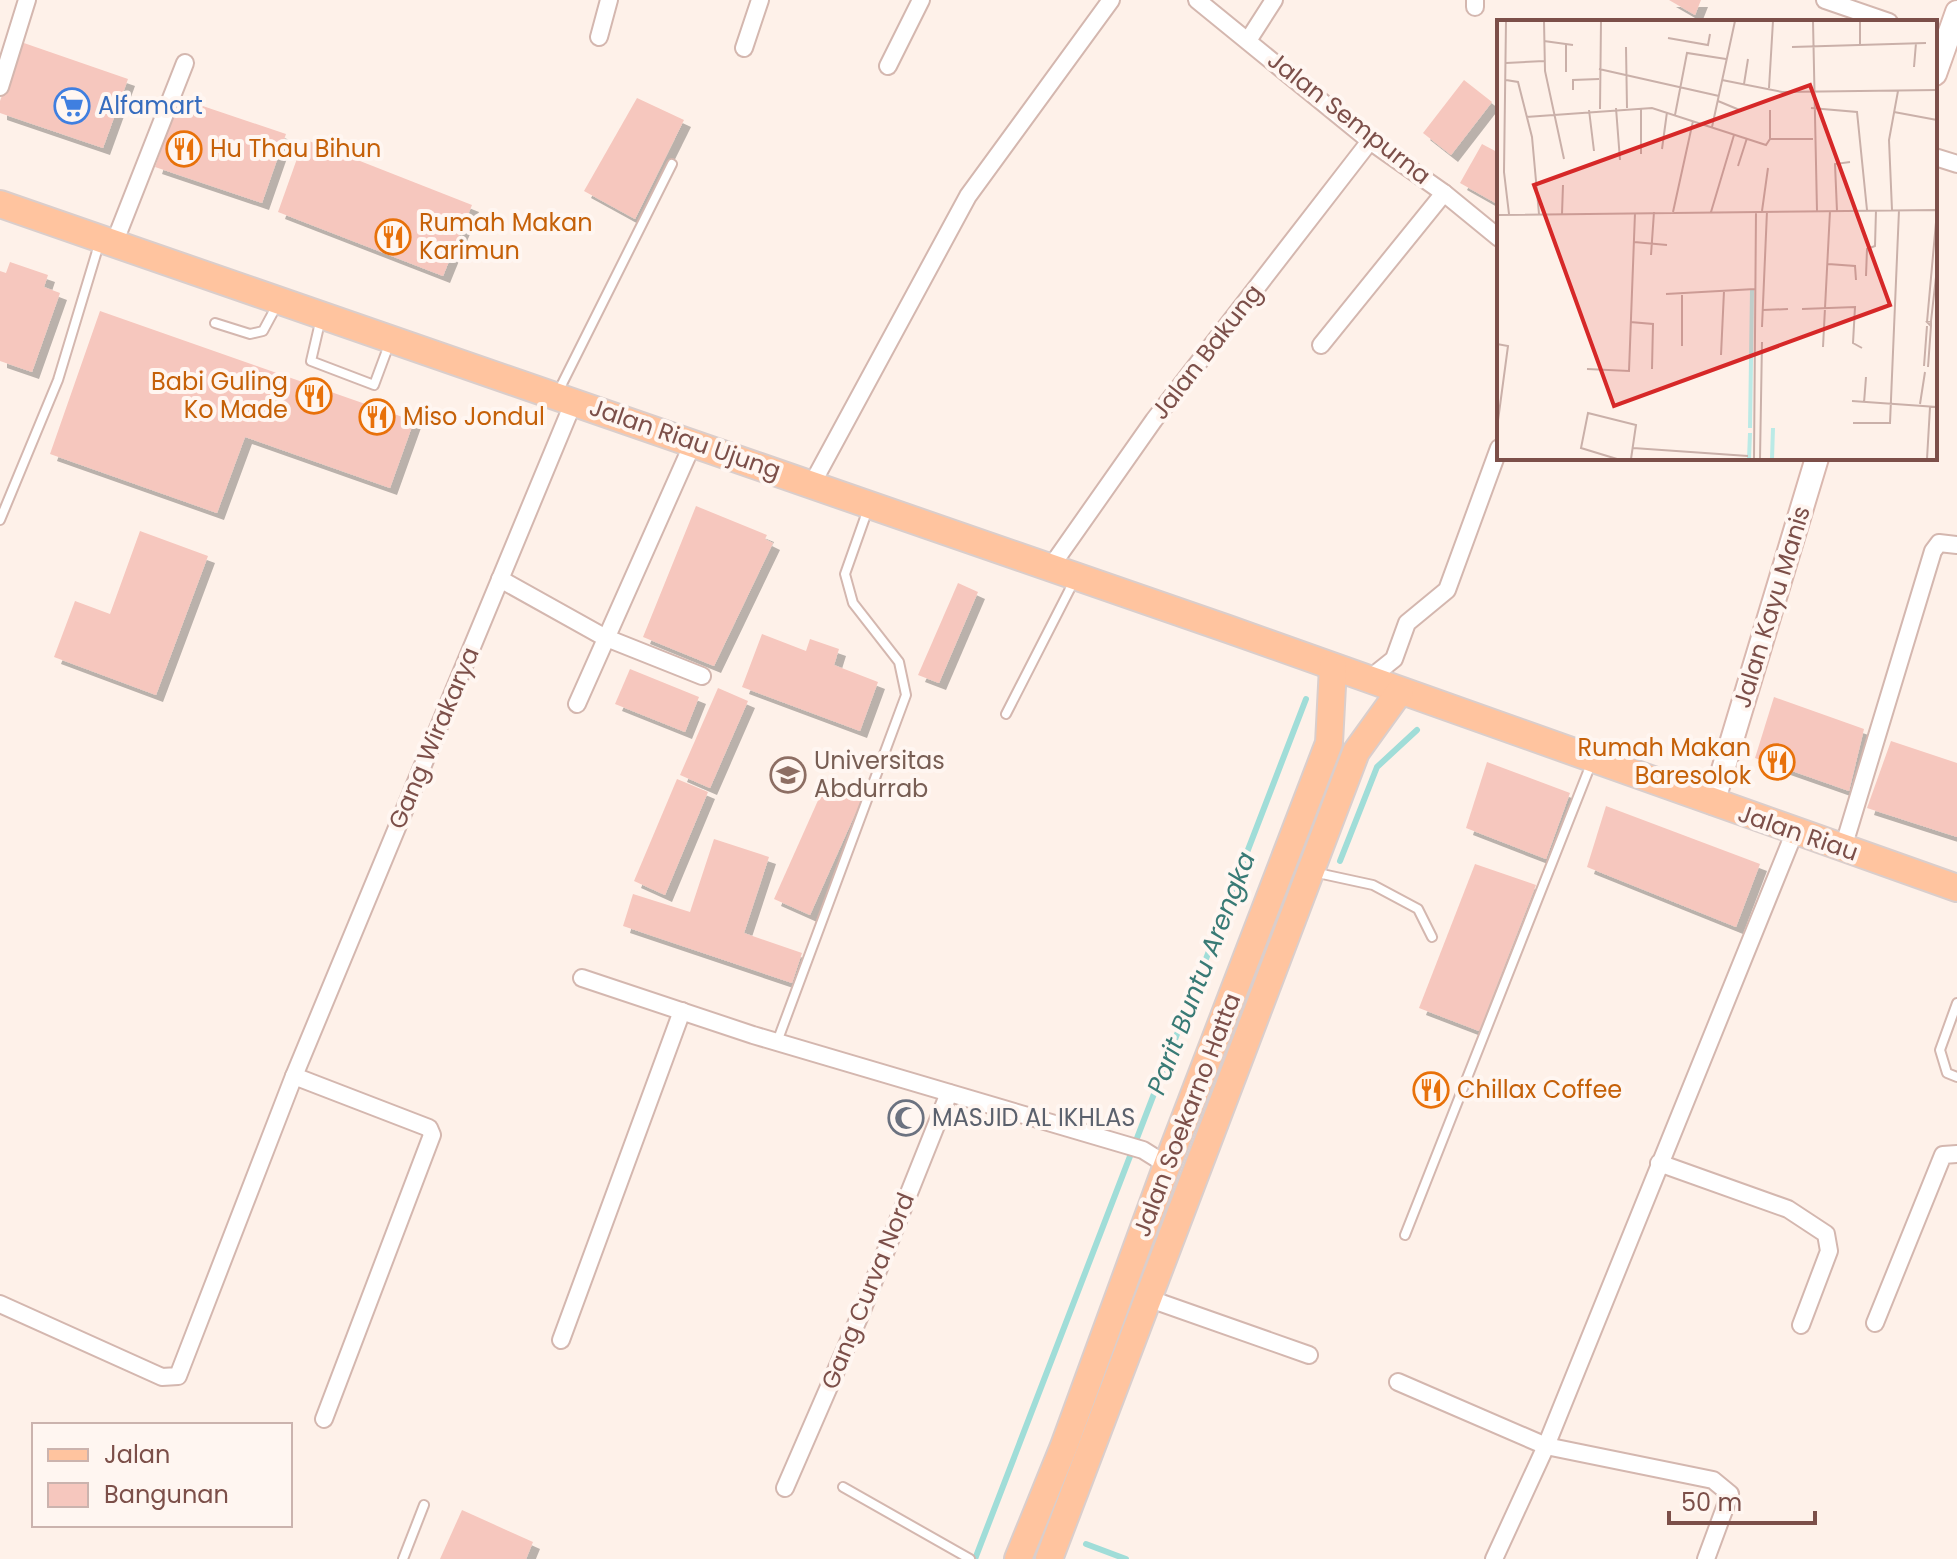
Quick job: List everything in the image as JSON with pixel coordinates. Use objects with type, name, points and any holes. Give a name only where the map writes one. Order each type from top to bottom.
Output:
[{"type":"main road","name":"Jalan Riau Ujung","points":[[0,204],[108,238],[1369,679]]},
{"type":"main road","name":"Jalan Soekarno Hatta","points":[[1018,1559],[1064,1446],[1167,1165],[1329,743],[1333,667]]},
{"type":"main road","name":"Jalan Riau","points":[[1369,679],[1957,888]]},
{"type":"main road","name":"Jalan Soekarno Hatta","points":[[1049,1559],[1356,752],[1400,691]]},
{"type":"street","points":[[0,87],[27,0]]},
{"type":"street","points":[[599,37],[609,0]]},
{"type":"street","points":[[744,48],[760,0]]},
{"type":"street","points":[[888,66],[921,0]]},
{"type":"street","points":[[812,484],[968,196],[1111,0]]},
{"type":"street","name":"Jalan Sempurna","points":[[1197,0],[1249,39],[1370,141],[1444,193],[1497,236]]},
{"type":"street","points":[[1249,39],[1274,0]]},
{"type":"street","points":[[1825,0],[1883,20]]},
{"type":"street","points":[[1937,68],[1957,12]]},
{"type":"street","points":[[108,238],[185,63]]},
{"type":"street","name":"Jalan Bakung","points":[[1050,568],[1154,420],[1370,141]]},
{"type":"street","points":[[1937,158],[1957,164]]},
{"type":"street","points":[[1321,345],[1444,193]]},
{"type":"street","name":"Gang Wirakarya","points":[[0,1304],[162,1377],[178,1376],[294,1076],[500,579],[565,397]]},
{"type":"street","points":[[577,704],[604,637],[693,443]]},
{"type":"street","points":[[1369,679],[1394,659],[1407,623],[1447,590],[1497,453]]},
{"type":"street","name":"Jalan Kayu Manis","points":[[1713,803],[1816,460]]},
{"type":"street","points":[[1843,848],[1933,551],[1939,543],[1957,545]]},
{"type":"street","points":[[500,579],[604,637],[702,676]]},
{"type":"street","points":[[1494,1559],[1546,1446],[1795,831]]},
{"type":"street","points":[[582,978],[777,1042],[1143,1150],[1167,1165]]},
{"type":"street","points":[[561,1340],[682,1011]]},
{"type":"street","points":[[294,1076],[429,1128],[432,1135],[324,1419]]},
{"type":"street","name":"Gang Curva Nord","points":[[785,1488],[861,1313],[949,1093]]},
{"type":"street","points":[[1875,1323],[1943,1155],[1957,1154]]},
{"type":"street","points":[[1659,1163],[1788,1209],[1826,1234],[1829,1251],[1801,1325]]},
{"type":"street","points":[[1150,1299],[1309,1355]]},
{"type":"street","points":[[1398,1382],[1546,1446],[1713,1480],[1730,1494],[1725,1515],[1706,1559]]},
{"type":"lane","points":[[565,397],[672,164]]},
{"type":"lane","points":[[0,520],[58,380],[108,238]]},
{"type":"lane","points":[[215,323],[250,334],[263,331],[280,299]]},
{"type":"lane","points":[[322,313],[311,361],[334,371],[374,385],[392,338]]},
{"type":"lane","points":[[777,1042],[906,695],[899,662],[853,603],[845,574],[870,505]]},
{"type":"lane","points":[[1006,714],[1076,576]]},
{"type":"lane","points":[[1405,1235],[1593,760]]},
{"type":"lane","points":[[1312,872],[1373,885],[1418,909],[1432,937]]},
{"type":"lane","points":[[1957,1003],[1940,1050],[1947,1073],[1957,1077]]},
{"type":"lane","points":[[843,1487],[966,1557]]},
{"type":"lane","points":[[403,1559],[424,1505]]},
{"type":"building","points":[[1669,0],[1701,0],[1695,15]]},
{"type":"building","points":[[21,42],[128,79],[103,148],[0,113],[0,101]]},
{"type":"building","points":[[1464,80],[1492,102],[1451,155],[1423,133]]},
{"type":"building","points":[[179,98],[286,134],[262,203],[155,167]]},
{"type":"building","points":[[637,98],[684,120],[635,219],[584,191]]},
{"type":"building","points":[[304,139],[472,205],[443,276],[278,212]]},
{"type":"building","points":[[1482,144],[1497,152],[1497,204],[1460,183]]},
{"type":"building","points":[[10,262],[48,275],[44,287],[60,293],[32,372],[0,361],[0,271],[6,273]]},
{"type":"building","points":[[100,311],[414,421],[390,488],[245,437],[217,513],[50,454]]},
{"type":"building","points":[[696,506],[767,535],[765,539],[773,543],[714,666],[643,637]]},
{"type":"building","points":[[140,531],[208,556],[156,695],[54,657],[75,601],[110,614]]},
{"type":"building","points":[[958,583],[978,592],[939,683],[918,675]]},
{"type":"building","points":[[762,634],[806,651],[810,639],[839,649],[834,665],[878,682],[860,731],[742,687]]},
{"type":"building","points":[[630,669],[699,697],[685,732],[615,704]]},
{"type":"building","points":[[718,688],[748,701],[710,788],[680,775]]},
{"type":"building","points":[[1774,697],[1864,729],[1849,791],[1755,758]]},
{"type":"building","points":[[1891,741],[1957,763],[1957,837],[1867,808]]},
{"type":"building","points":[[1487,762],[1570,793],[1546,859],[1466,828]]},
{"type":"building","points":[[828,778],[864,794],[810,915],[774,899]]},
{"type":"building","points":[[677,779],[708,792],[665,895],[634,881]]},
{"type":"building","points":[[1606,806],[1760,864],[1736,927],[1587,867]]},
{"type":"building","points":[[714,839],[769,857],[744,933],[802,953],[792,983],[623,926],[633,894],[690,912]]},
{"type":"building","points":[[1475,864],[1536,885],[1479,1031],[1419,1008]]},
{"type":"building","points":[[462,1510],[533,1542],[526,1559],[440,1559]]},
{"type":"waterway","name":"Parit Buntu Arengka","points":[[975,1559],[1306,699]]},
{"type":"waterway","points":[[1340,861],[1377,767],[1417,730]]},
{"type":"waterway","points":[[1086,1544],[1126,1559]]},
{"type":"place","name":"Alfamart","points":[[72,106]]},
{"type":"place","name":"Hu Thau Bihun","points":[[184,149]]},
{"type":"place","name":"Rumah Makan Karimun","points":[[393,237]]},
{"type":"place","name":"Babi Guling Ko Made","points":[[314,396]]},
{"type":"place","name":"Miso Jondul","points":[[377,417]]},
{"type":"place","name":"Rumah Makan Baresolok","points":[[1777,762]]},
{"type":"place","name":"Universitas Abdurrab","points":[[788,775]]},
{"type":"place","name":"Chillax Coffee","points":[[1431,1090]]},
{"type":"place","name":"MASJID AL IKHLAS","points":[[906,1118]]}]
